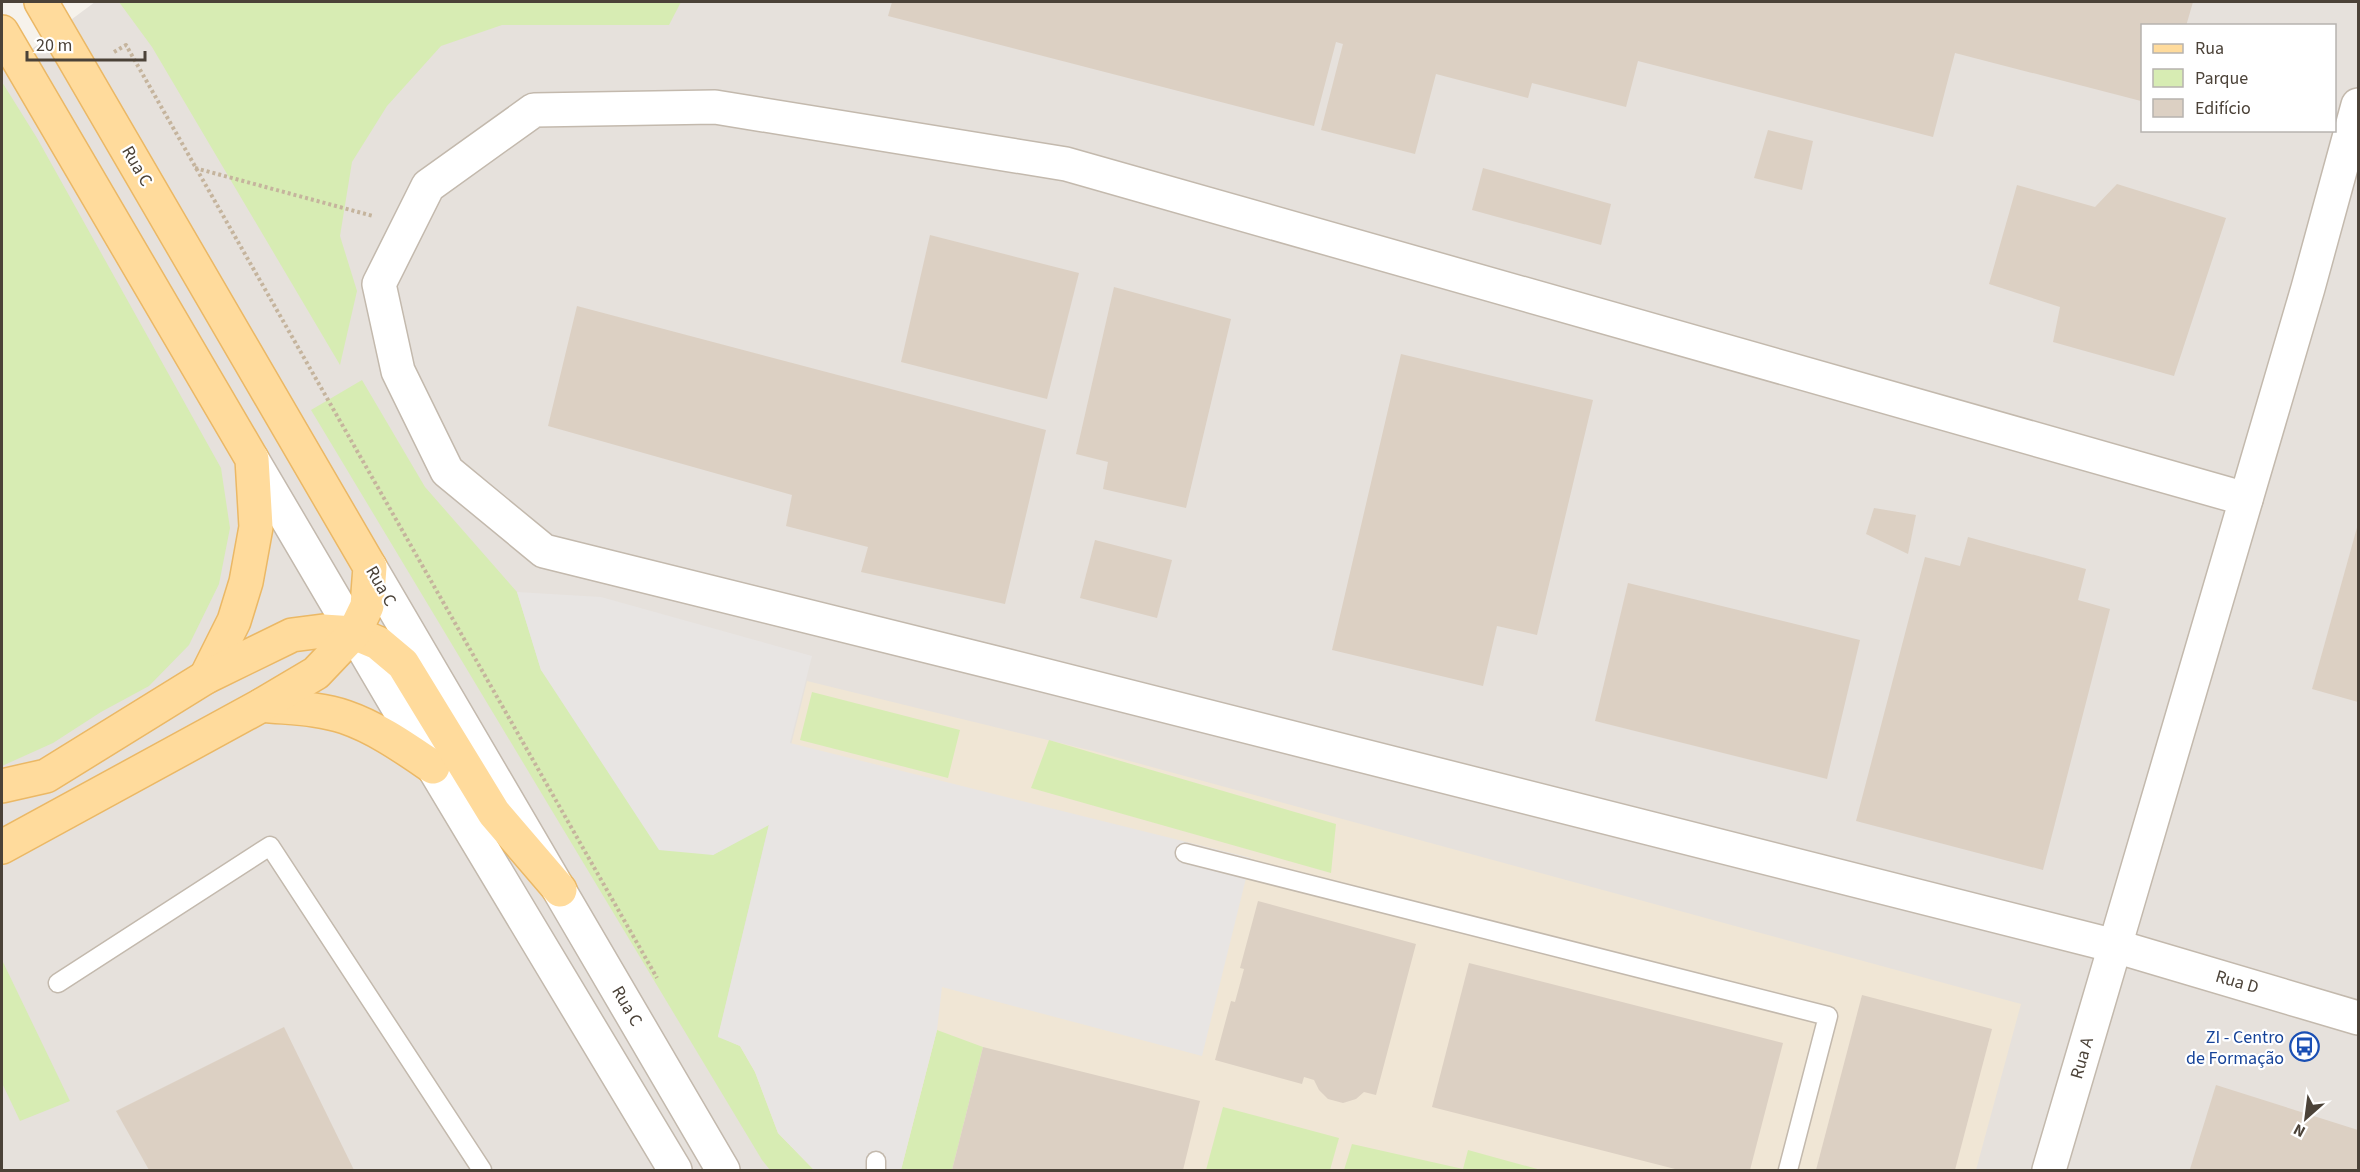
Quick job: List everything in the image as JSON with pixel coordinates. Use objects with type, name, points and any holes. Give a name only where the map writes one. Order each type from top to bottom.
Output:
[{"type":"main road","name":"Rua C","points":[[40,2],[370,567]]},
{"type":"main road","points":[[2,32],[252,459],[256,527],[246,582],[234,621],[206,677]]},
{"type":"main road","points":[[2,847],[262,705],[316,673],[354,633],[367,606],[370,567]]},
{"type":"main road","points":[[2,786],[46,776],[206,677],[292,635],[323,631],[354,633],[378,642],[403,664],[494,813],[560,890]]},
{"type":"main road","points":[[262,705],[344,716],[387,736],[433,767]]},
{"type":"street","name":"Rua A","points":[[2049,1170],[2308,288],[2358,105]]},
{"type":"street","name":"Rua D","points":[[2246,499],[1066,164],[715,107],[534,110],[428,186],[379,284],[398,371],[447,471],[544,551],[2115,946],[2358,1018]]},
{"type":"street","points":[[252,459],[433,767],[675,1170]]},
{"type":"street","name":"Rua C","points":[[370,567],[723,1170]]},
{"type":"lane","points":[[58,983],[270,846],[482,1170]]},
{"type":"lane","points":[[1185,853],[1828,1016],[1788,1170]]},
{"type":"path","points":[[106,56],[126,45],[655,972],[658,982]]},
{"type":"path","points":[[195,168],[408,225]]},
{"type":"shaded area","points":[[95,2],[2358,2],[2358,1170],[2,1170],[2,71]]},
{"type":"shaded area","points":[[517,592],[601,597],[812,656],[790,743],[1251,858],[1202,1056],[942,987],[937,1030],[901,1170],[814,1170],[778,1133],[755,1072],[740,1046],[718,1037],[769,825],[713,855],[659,850],[541,670]]},
{"type":"shaded area","points":[[807,681],[1093,751],[2021,1004],[1976,1170],[770,1170],[708,1069]]},
{"type":"green space","points":[[119,2],[681,2],[669,25],[502,25],[441,46],[387,106],[352,162],[340,236],[357,291],[340,365],[152,47]]},
{"type":"green space","points":[[2,82],[37,138],[221,468],[230,528],[219,584],[189,645],[149,686],[101,712],[53,743],[2,766]]},
{"type":"green space","points":[[362,380],[425,487],[517,592],[541,670],[713,855],[769,824],[718,1036],[740,1046],[755,1072],[778,1133],[814,1170],[770,1170],[762,1160],[311,410]]},
{"type":"green space","points":[[812,692],[960,730],[948,778],[800,740]]},
{"type":"green space","points":[[1049,740],[1336,824],[1331,873],[1031,788]]},
{"type":"green space","points":[[2,960],[70,1101],[20,1121],[2,1083]]},
{"type":"green space","points":[[937,1030],[983,1047],[952,1170],[901,1170]]},
{"type":"green space","points":[[1223,1107],[1339,1138],[1330,1170],[1206,1170]]},
{"type":"green space","points":[[1352,1144],[1463,1169],[1468,1150],[1541,1170],[1344,1170]]},
{"type":"building","points":[[892,2],[2193,2],[2187,24],[2141,24],[2141,101],[1955,53],[1933,137],[1638,61],[1626,107],[1532,83],[1528,98],[1436,74],[1415,154],[1321,130],[1343,44],[1336,42],[1314,126],[888,16]]},
{"type":"building","points":[[1768,130],[1813,141],[1802,190],[1754,178]]},
{"type":"building","points":[[1483,168],[1611,204],[1601,245],[1472,210]]},
{"type":"building","points":[[2117,184],[2226,218],[2174,376],[2053,342],[2060,307],[1989,284],[2017,185],[2095,207]]},
{"type":"building","points":[[930,235],[1079,273],[1047,399],[901,362]]},
{"type":"building","points":[[1114,287],[1231,319],[1186,508],[1103,489],[1108,462],[1076,454]]},
{"type":"building","points":[[577,306],[1046,430],[1005,604],[861,572],[868,547],[786,526],[792,495],[548,426]]},
{"type":"building","points":[[1401,354],[1593,400],[1537,635],[1497,626],[1483,686],[1332,650]]},
{"type":"building","points":[[1874,508],[1916,515],[1908,554],[1866,534]]},
{"type":"building","points":[[2358,524],[2358,702],[2312,689]]},
{"type":"building","points":[[1968,537],[2086,569],[2078,600],[2110,609],[2043,870],[1856,821],[1925,557],[1960,566]]},
{"type":"building","points":[[1095,540],[1172,560],[1157,618],[1080,598]]},
{"type":"building","points":[[1628,583],[1860,640],[1827,779],[1595,721]]},
{"type":"building","points":[[1258,901],[1416,944],[1376,1095],[1364,1092],[1356,1099],[1343,1103],[1328,1099],[1319,1090],[1314,1080],[1304,1077],[1302,1084],[1215,1060],[1231,1001],[1235,1002],[1244,969],[1240,968]]},
{"type":"building","points":[[1469,963],[1783,1043],[1750,1170],[1679,1170],[1432,1107]]},
{"type":"building","points":[[1862,995],[1992,1029],[1955,1170],[1816,1170]]},
{"type":"building","points":[[284,1027],[354,1170],[149,1170],[116,1111]]},
{"type":"building","points":[[983,1047],[1200,1101],[1183,1170],[952,1170]]},
{"type":"building","points":[[2216,1085],[2358,1130],[2357,1170],[2190,1169]]},
{"type":"place","name":"ZI - Centro de Formação","points":[[2305,1047]]}]
